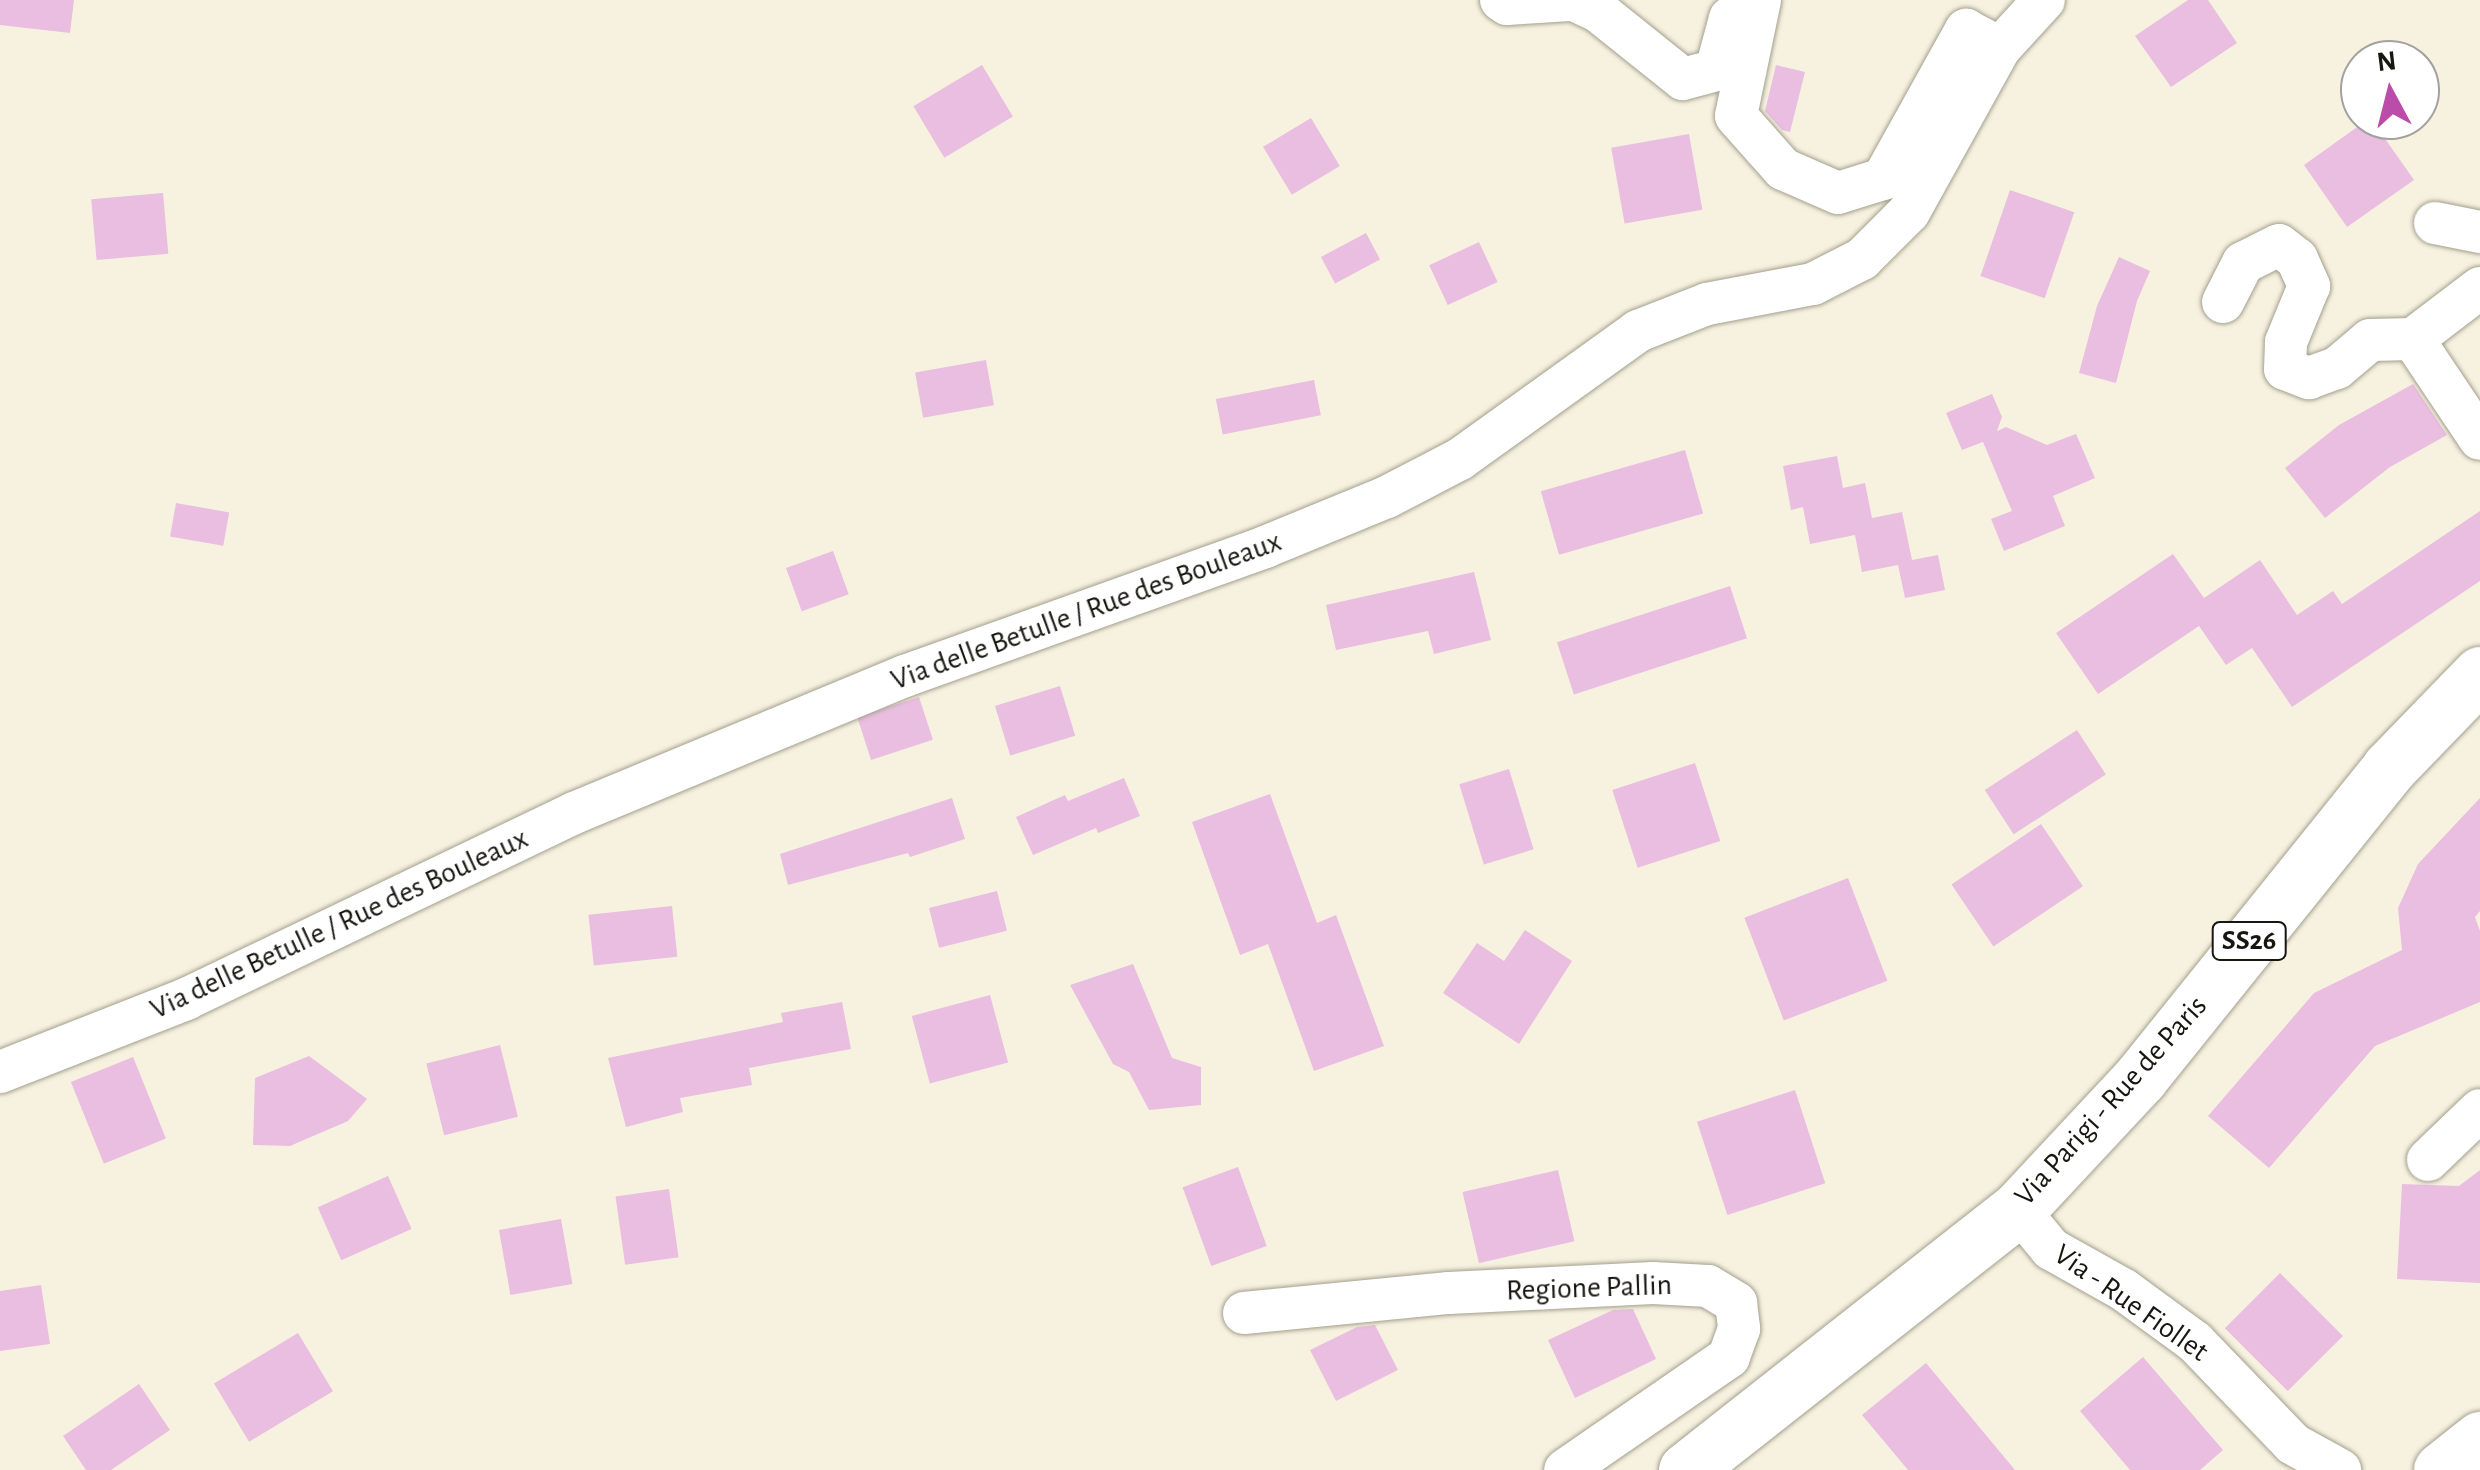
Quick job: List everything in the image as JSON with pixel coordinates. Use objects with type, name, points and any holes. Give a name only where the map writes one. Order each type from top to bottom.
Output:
[{"type":"main road","name":"Via Parigi - Rue de Paris","points":[[1686,1470],[2018,1209],[2140,1078],[2389,768],[2480,674]]},
{"type":"main road","points":[[2441,1470],[2480,1440]]},
{"type":"street","points":[[1501,0],[1508,4],[1572,0],[1598,11],[1683,79],[1716,70],[1730,18],[1758,6]]},
{"type":"street","name":"Via delle Betulle / Rue des Bouleaux","points":[[0,1072],[186,1000],[574,813],[905,676],[1265,547],[1386,497],[1460,459],[1638,331],[1707,304],[1812,284],[1862,260],[1909,212],[2000,48],[2044,0]]},
{"type":"street","points":[[1758,6],[1736,116],[1783,169],[1838,193],[1883,179],[1966,30],[2000,48]]},
{"type":"street","points":[[2435,223],[2480,232]]},
{"type":"street","points":[[2223,302],[2243,263],[2279,245],[2297,259],[2309,286],[2286,342],[2286,368],[2309,378],[2337,368],[2370,340],[2413,339],[2480,288]]},
{"type":"street","points":[[2413,339],[2480,439]]},
{"type":"street","points":[[2428,1160],[2480,1110]]},
{"type":"street","name":"Via - Rue Fiollet","points":[[2018,1209],[2051,1249],[2124,1290],[2195,1342],[2293,1444],[2340,1470]]},
{"type":"street","name":"Regione Pallin","points":[[1244,1314],[1449,1293],[1653,1282],[1708,1286],[1736,1303],[1739,1329],[1729,1357],[1565,1470]]},
{"type":"building","points":[[0,0],[74,0],[70,33],[0,25]]},
{"type":"building","points":[[2188,0],[2208,0],[2237,43],[2171,87],[2135,36]]},
{"type":"building","points":[[982,65],[1013,116],[944,158],[913,106]]},
{"type":"building","points":[[1776,65],[1805,72],[1790,132],[1782,130],[1765,111]]},
{"type":"building","points":[[1311,118],[1340,166],[1292,195],[1263,147]]},
{"type":"building","points":[[1689,134],[1702,210],[1625,224],[1611,148]]},
{"type":"building","points":[[2340,139],[2386,140],[2414,180],[2347,227],[2304,165]]},
{"type":"building","points":[[2010,190],[2074,212],[2045,298],[1980,276]]},
{"type":"building","points":[[163,193],[168,254],[97,260],[91,199]]},
{"type":"building","points":[[1366,233],[1380,259],[1335,283],[1321,257]]},
{"type":"building","points":[[1479,242],[1498,282],[1448,305],[1429,265]]},
{"type":"building","points":[[2119,257],[2150,271],[2137,301],[2116,383],[2079,373],[2097,306]]},
{"type":"building","points":[[986,360],[994,405],[923,418],[915,373]]},
{"type":"building","points":[[1314,380],[1321,415],[1223,434],[1216,399]]},
{"type":"building","points":[[2413,384],[2447,435],[2390,467],[2325,518],[2285,468],[2339,425]]},
{"type":"building","points":[[1992,394],[2002,417],[1997,431],[2006,427],[2047,445],[2076,434],[2095,478],[2053,496],[2065,526],[2004,551],[1991,519],[2012,511],[1983,442],[1962,450],[1946,413]]},
{"type":"building","points":[[1685,450],[1703,513],[1559,555],[1541,491]]},
{"type":"building","points":[[1837,456],[1843,488],[1865,483],[1872,518],[1902,512],[1912,560],[1938,555],[1945,590],[1905,598],[1898,565],[1862,572],[1855,535],[1810,544],[1803,507],[1791,510],[1783,466]]},
{"type":"building","points":[[176,503],[229,512],[223,546],[170,536]]},
{"type":"building","points":[[2480,511],[2480,581],[2292,707],[2252,648],[2226,665],[2199,626],[2098,694],[2056,633],[2173,554],[2204,598],[2260,560],[2297,615],[2333,591],[2342,604]]},
{"type":"building","points":[[833,551],[849,594],[802,611],[786,568]]},
{"type":"building","points":[[1474,572],[1491,640],[1434,654],[1428,631],[1336,650],[1326,605]]},
{"type":"building","points":[[1730,586],[1747,638],[1574,695],[1557,642]]},
{"type":"building","points":[[1060,686],[1075,736],[1010,756],[995,706]]},
{"type":"building","points":[[919,697],[933,740],[871,760],[857,717]]},
{"type":"building","points":[[2077,730],[2106,774],[2014,834],[1985,790]]},
{"type":"building","points":[[1695,763],[1720,841],[1638,868],[1612,790]]},
{"type":"building","points":[[1509,769],[1534,849],[1484,865],[1459,784]]},
{"type":"building","points":[[1124,778],[1140,816],[1098,833],[1096,828],[1033,855],[1016,817],[1065,795],[1068,801]]},
{"type":"building","points":[[1270,794],[1317,923],[1336,915],[1384,1046],[1314,1071],[1268,944],[1240,955],[1192,822]]},
{"type":"building","points":[[952,798],[965,839],[910,857],[908,853],[788,885],[780,854]]},
{"type":"building","points":[[2480,798],[2480,911],[2475,917],[2480,931],[2480,1002],[2375,1046],[2269,1168],[2208,1116],[2314,993],[2402,950],[2398,908],[2418,864]]},
{"type":"building","points":[[2041,824],[2083,886],[1993,947],[1951,884]]},
{"type":"building","points":[[1848,878],[1887,981],[1784,1020],[1744,918]]},
{"type":"building","points":[[997,891],[1007,931],[939,948],[929,908]]},
{"type":"building","points":[[672,906],[677,957],[594,966],[588,915]]},
{"type":"building","points":[[1525,930],[1572,961],[1519,1044],[1443,993],[1477,943],[1504,961]]},
{"type":"building","points":[[1133,964],[1172,1058],[1201,1067],[1201,1105],[1149,1110],[1129,1072],[1113,1064],[1070,985]]},
{"type":"building","points":[[990,995],[1008,1063],[930,1084],[912,1016]]},
{"type":"building","points":[[842,1002],[851,1049],[749,1068],[752,1085],[680,1098],[683,1112],[626,1127],[608,1058],[783,1022],[781,1013]]},
{"type":"building","points":[[500,1045],[518,1117],[444,1135],[426,1063]]},
{"type":"building","points":[[309,1056],[367,1099],[348,1121],[290,1146],[253,1145],[255,1078]]},
{"type":"building","points":[[133,1057],[166,1139],[104,1164],[71,1082]]},
{"type":"building","points":[[1795,1090],[1825,1183],[1727,1215],[1697,1122]]},
{"type":"building","points":[[1238,1167],[1267,1246],[1211,1266],[1183,1187]]},
{"type":"building","points":[[1558,1170],[1574,1241],[1479,1263],[1463,1192]]},
{"type":"building","points":[[2480,1170],[2480,1283],[2397,1279],[2402,1184],[2459,1186]]},
{"type":"building","points":[[388,1176],[412,1229],[341,1260],[318,1207]]},
{"type":"building","points":[[669,1189],[679,1257],[625,1265],[616,1197]]},
{"type":"building","points":[[561,1219],[572,1284],[510,1295],[499,1230]]},
{"type":"building","points":[[2280,1273],[2343,1336],[2288,1391],[2225,1328]]},
{"type":"building","points":[[41,1285],[50,1344],[0,1351],[0,1291]]},
{"type":"building","points":[[1633,1309],[1656,1359],[1575,1398],[1548,1340],[1613,1310]]},
{"type":"building","points":[[1375,1325],[1398,1370],[1336,1401],[1310,1350],[1357,1327]]},
{"type":"building","points":[[298,1333],[333,1391],[249,1442],[214,1383]]},
{"type":"building","points":[[2143,1357],[2223,1450],[2200,1470],[2130,1470],[2080,1411]]},
{"type":"building","points":[[1926,1363],[2015,1470],[1908,1470],[1862,1415]]},
{"type":"building","points":[[139,1384],[170,1430],[111,1470],[86,1470],[63,1436]]}]
